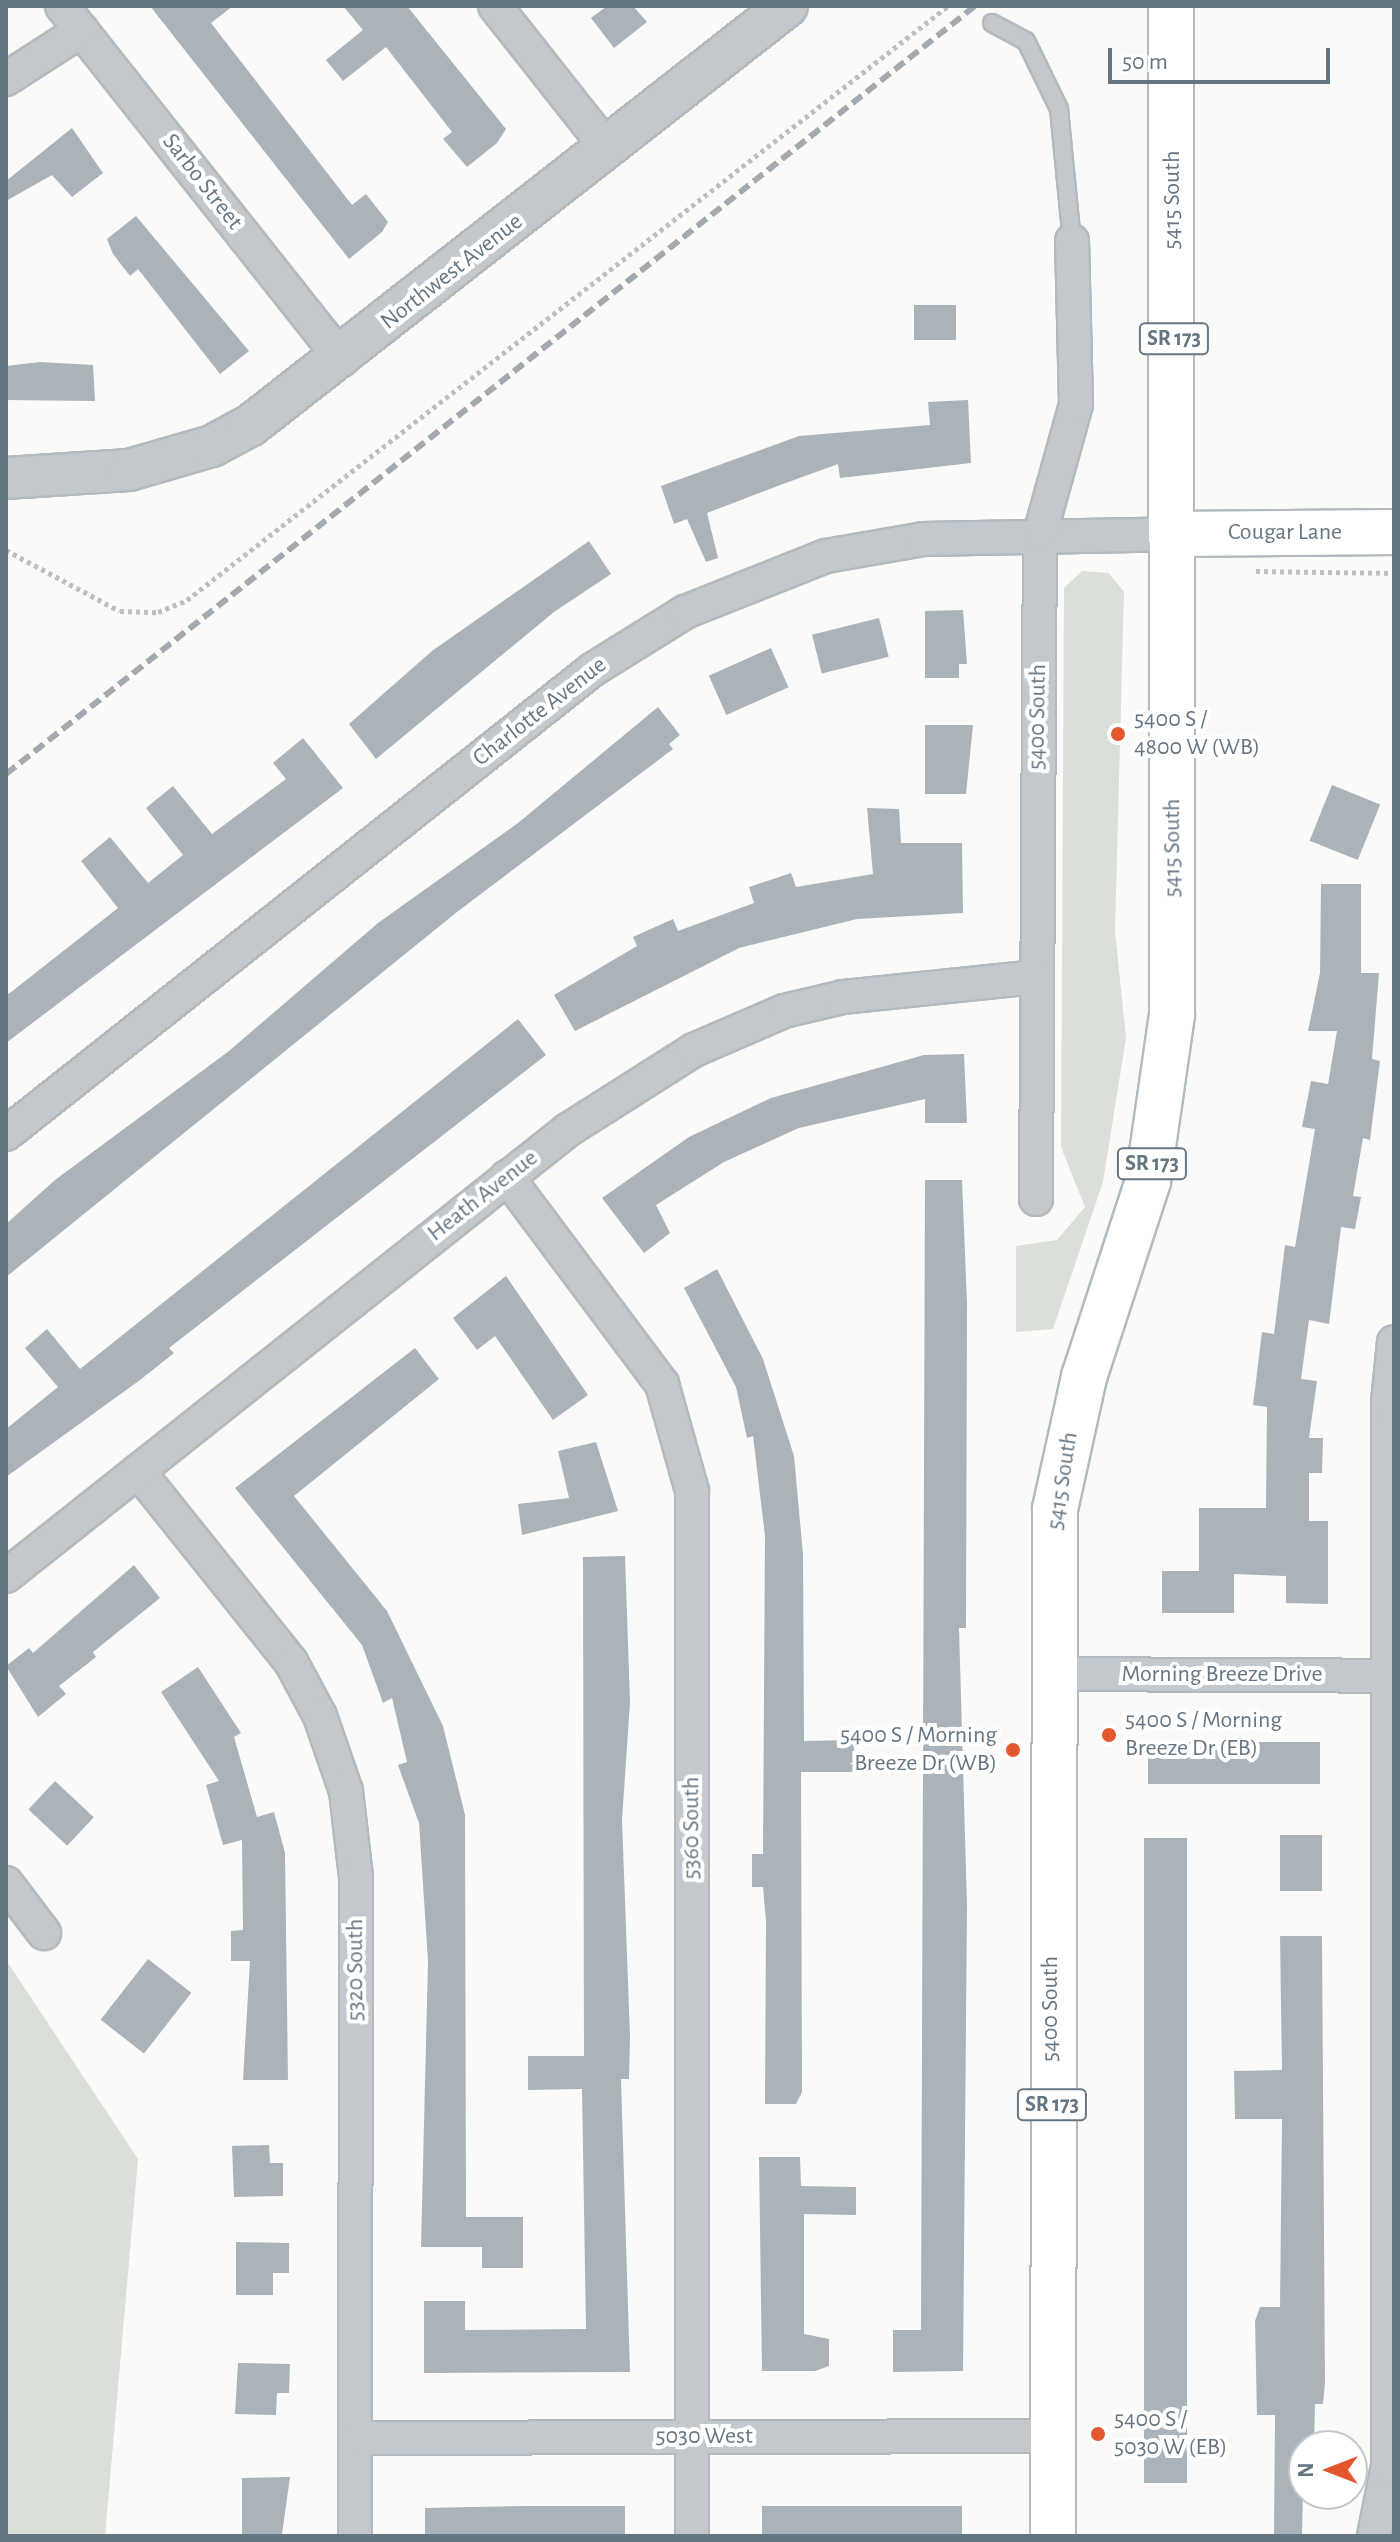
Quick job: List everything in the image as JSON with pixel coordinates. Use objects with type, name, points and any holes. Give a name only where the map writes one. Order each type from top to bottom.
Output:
[{"type":"main road","name":"5415 South","points":[[1051,1674],[1060,1461],[1148,1181],[1166,1090],[1175,534],[1171,6]]},
{"type":"main road","name":"Cougar Lane","points":[[1175,534],[1394,532]]},
{"type":"main road","name":"5400 South","points":[[1051,1674],[1053,2536]]},
{"type":"street","points":[[495,6],[607,148]]},
{"type":"street","name":"Northwest Avenue","points":[[6,478],[85,476],[212,446],[342,359],[787,6]]},
{"type":"street","points":[[6,79],[72,18]]},
{"type":"street","name":"Sarbo Street","points":[[72,18],[342,359]]},
{"type":"street","name":"5400 South","points":[[1036,1199],[1040,534],[1076,404],[1072,241]]},
{"type":"street","name":"Charlotte Avenue","points":[[6,1134],[639,637],[740,585],[826,556],[923,539],[1040,534],[1175,534]]},
{"type":"street","name":"Heath Avenue","points":[[6,1576],[507,1177],[639,1082],[784,1011],[902,986],[1036,977]]},
{"type":"street","name":"5360 South","points":[[507,1177],[662,1384],[692,1491],[692,2536]]},
{"type":"street","points":[[1374,2536],[1388,2466],[1394,1342]]},
{"type":"street","name":"5320 South","points":[[138,1471],[291,1662],[320,1716],[346,1791],[356,1878],[355,2536]]},
{"type":"street","name":"Morning Breeze Drive","points":[[1051,1674],[1390,1676]]},
{"type":"street","points":[[6,1883],[44,1933]]},
{"type":"street","name":"5030 West","points":[[355,2438],[1053,2436]]},
{"type":"lane","points":[[992,23],[1026,41],[1059,109],[1072,241]]},
{"type":"path","points":[[6,550],[120,611],[158,612],[187,600],[948,6]]},
{"type":"path","points":[[1269,576],[1394,573]]},
{"type":"shaded area","points":[[1082,571],[1109,573],[1124,592],[1115,931],[1126,1038],[1103,1182],[1053,1329],[1016,1332],[1016,1246],[1057,1240],[1085,1207],[1061,1147],[1064,588]]},
{"type":"shaded area","points":[[6,1960],[138,2159],[105,2536],[6,2536]]},
{"type":"building","points":[[150,6],[233,6],[211,23],[352,205],[366,194],[388,222],[382,232],[349,259]]},
{"type":"building","points":[[343,6],[407,6],[506,129],[497,143],[467,167],[443,139],[452,132],[386,47],[343,81],[326,60],[363,30]]},
{"type":"building","points":[[607,6],[633,6],[647,22],[614,48],[591,18]]},
{"type":"building","points":[[72,128],[103,173],[72,197],[52,175],[6,201],[6,181]]},
{"type":"building","points":[[136,216],[249,351],[220,374],[138,269],[130,276],[113,254],[107,239]]},
{"type":"building","points":[[914,305],[956,305],[956,340],[914,340]]},
{"type":"building","points":[[40,362],[93,365],[95,401],[6,400],[6,366]]},
{"type":"building","points":[[968,400],[971,463],[840,478],[838,464],[783,484],[707,513],[718,558],[706,562],[687,519],[674,524],[661,486],[799,436],[930,425],[928,402]]},
{"type":"building","points":[[589,541],[611,574],[554,612],[376,759],[349,724],[432,651]]},
{"type":"building","points":[[963,610],[967,664],[959,664],[959,678],[925,678],[925,611]]},
{"type":"building","points":[[879,618],[889,657],[822,674],[812,635]]},
{"type":"building","points":[[771,648],[788,687],[726,715],[709,676]]},
{"type":"building","points":[[658,707],[680,735],[669,744],[673,749],[457,912],[6,1277],[6,1224],[55,1180],[229,1051],[378,923],[518,823]]},
{"type":"building","points":[[925,725],[973,725],[966,794],[925,794]]},
{"type":"building","points":[[303,738],[343,788],[6,1043],[6,996],[118,908],[81,861],[110,837],[148,883],[183,855],[146,808],[173,786],[212,834],[286,779],[273,763]]},
{"type":"building","points":[[1332,785],[1380,804],[1358,860],[1310,841]]},
{"type":"building","points":[[867,808],[899,809],[901,843],[962,843],[963,913],[857,919],[739,948],[575,1031],[554,995],[637,946],[633,937],[673,919],[678,931],[754,903],[749,887],[791,873],[796,887],[873,874]]},
{"type":"building","points":[[1321,884],[1361,884],[1361,973],[1379,973],[1372,1059],[1380,1061],[1370,1140],[1363,1138],[1353,1196],[1361,1197],[1355,1229],[1341,1227],[1329,1324],[1309,1320],[1301,1379],[1317,1381],[1309,1438],[1323,1438],[1322,1473],[1309,1473],[1309,1521],[1328,1521],[1328,1604],[1286,1603],[1286,1576],[1234,1574],[1234,1613],[1162,1613],[1162,1571],[1199,1571],[1199,1508],[1266,1508],[1267,1407],[1253,1405],[1262,1332],[1274,1334],[1285,1245],[1295,1247],[1315,1129],[1302,1127],[1311,1081],[1328,1084],[1337,1031],[1308,1031],[1320,973]]},
{"type":"building","points":[[518,1019],[546,1055],[169,1348],[174,1353],[140,1380],[6,1477],[6,1429],[58,1387],[25,1348],[47,1329],[80,1369]]},
{"type":"building","points":[[964,1054],[967,1123],[925,1123],[925,1099],[799,1128],[724,1162],[656,1205],[670,1233],[644,1253],[602,1198],[689,1137],[771,1098],[924,1055]]},
{"type":"building","points":[[925,1180],[962,1180],[967,1303],[966,1628],[959,1628],[967,1905],[963,2371],[893,2372],[893,2330],[921,2330]]},
{"type":"building","points":[[717,1269],[763,1359],[794,1456],[803,1554],[804,1741],[854,1740],[854,1772],[801,1772],[802,2092],[796,2104],[765,2104],[766,1921],[763,1887],[752,1887],[752,1854],[763,1854],[765,1536],[753,1436],[747,1438],[736,1387],[684,1288]]},
{"type":"building","points":[[506,1276],[588,1395],[553,1420],[495,1336],[477,1350],[453,1318]]},
{"type":"building","points":[[415,1348],[439,1379],[294,1496],[387,1611],[443,1726],[465,1815],[466,2217],[523,2217],[523,2268],[482,2268],[482,2247],[421,2247],[428,1961],[419,1823],[398,1765],[407,1762],[392,1698],[383,1703],[362,1645],[235,1488]]},
{"type":"building","points":[[596,1442],[618,1511],[522,1535],[518,1504],[569,1498],[558,1451]]},
{"type":"building","points":[[625,1556],[630,1702],[622,1820],[630,2036],[629,2079],[621,2079],[630,2372],[424,2373],[424,2301],[465,2301],[465,2330],[586,2329],[582,2089],[528,2090],[528,2056],[584,2056],[583,1557]]},
{"type":"building","points":[[134,1565],[160,1598],[93,1652],[96,1657],[59,1686],[66,1694],[38,1717],[6,1666],[29,1648],[33,1653]]},
{"type":"building","points":[[198,1667],[241,1733],[234,1737],[257,1817],[274,1812],[285,1853],[288,2080],[243,2080],[250,1961],[231,1961],[231,1931],[243,1930],[242,1840],[223,1845],[206,1785],[219,1781],[161,1692]]},
{"type":"building","points":[[1148,1742],[1320,1742],[1320,1784],[1148,1784]]},
{"type":"building","points":[[55,1781],[94,1817],[67,1846],[28,1810]]},
{"type":"building","points":[[1280,1835],[1322,1835],[1322,1891],[1280,1891]]},
{"type":"building","points":[[1144,1838],[1187,1838],[1187,2483],[1144,2483]]},
{"type":"building","points":[[1280,1936],[1322,1936],[1325,2383],[1323,2404],[1315,2404],[1314,2430],[1288,2430],[1288,2510],[1303,2510],[1302,2536],[1274,2536],[1275,2415],[1257,2415],[1255,2321],[1260,2307],[1280,2307],[1282,2119],[1235,2119],[1234,2071],[1282,2070]]},
{"type":"building","points":[[148,1959],[191,1993],[144,2054],[101,2020]]},
{"type":"building","points":[[269,2145],[270,2163],[283,2163],[283,2196],[234,2197],[232,2146]]},
{"type":"building","points":[[759,2157],[800,2157],[801,2186],[856,2187],[856,2215],[804,2214],[804,2334],[829,2339],[829,2366],[815,2371],[762,2371]]},
{"type":"building","points":[[236,2242],[289,2243],[289,2273],[273,2273],[273,2295],[236,2295]]},
{"type":"building","points":[[238,2363],[290,2364],[289,2393],[277,2393],[276,2415],[235,2414]]},
{"type":"building","points":[[290,2477],[282,2534],[242,2535],[242,2478]]},
{"type":"building","points":[[625,2506],[625,2536],[425,2536],[425,2508]]},
{"type":"building","points":[[762,2506],[962,2506],[962,2536],[762,2536]]},
{"type":"railway","points":[[6,774],[975,6]]},
{"type":"place","name":"5400 S / 4800 W (WB)","points":[[1118,734]]},
{"type":"place","name":"5400 S / Morning Breeze Dr (EB)","points":[[1109,1735]]},
{"type":"place","name":"5400 S / Morning Breeze Dr (WB)","points":[[1013,1750]]},
{"type":"place","name":"5400 S / 5030 W (EB)","points":[[1098,2434]]}]
